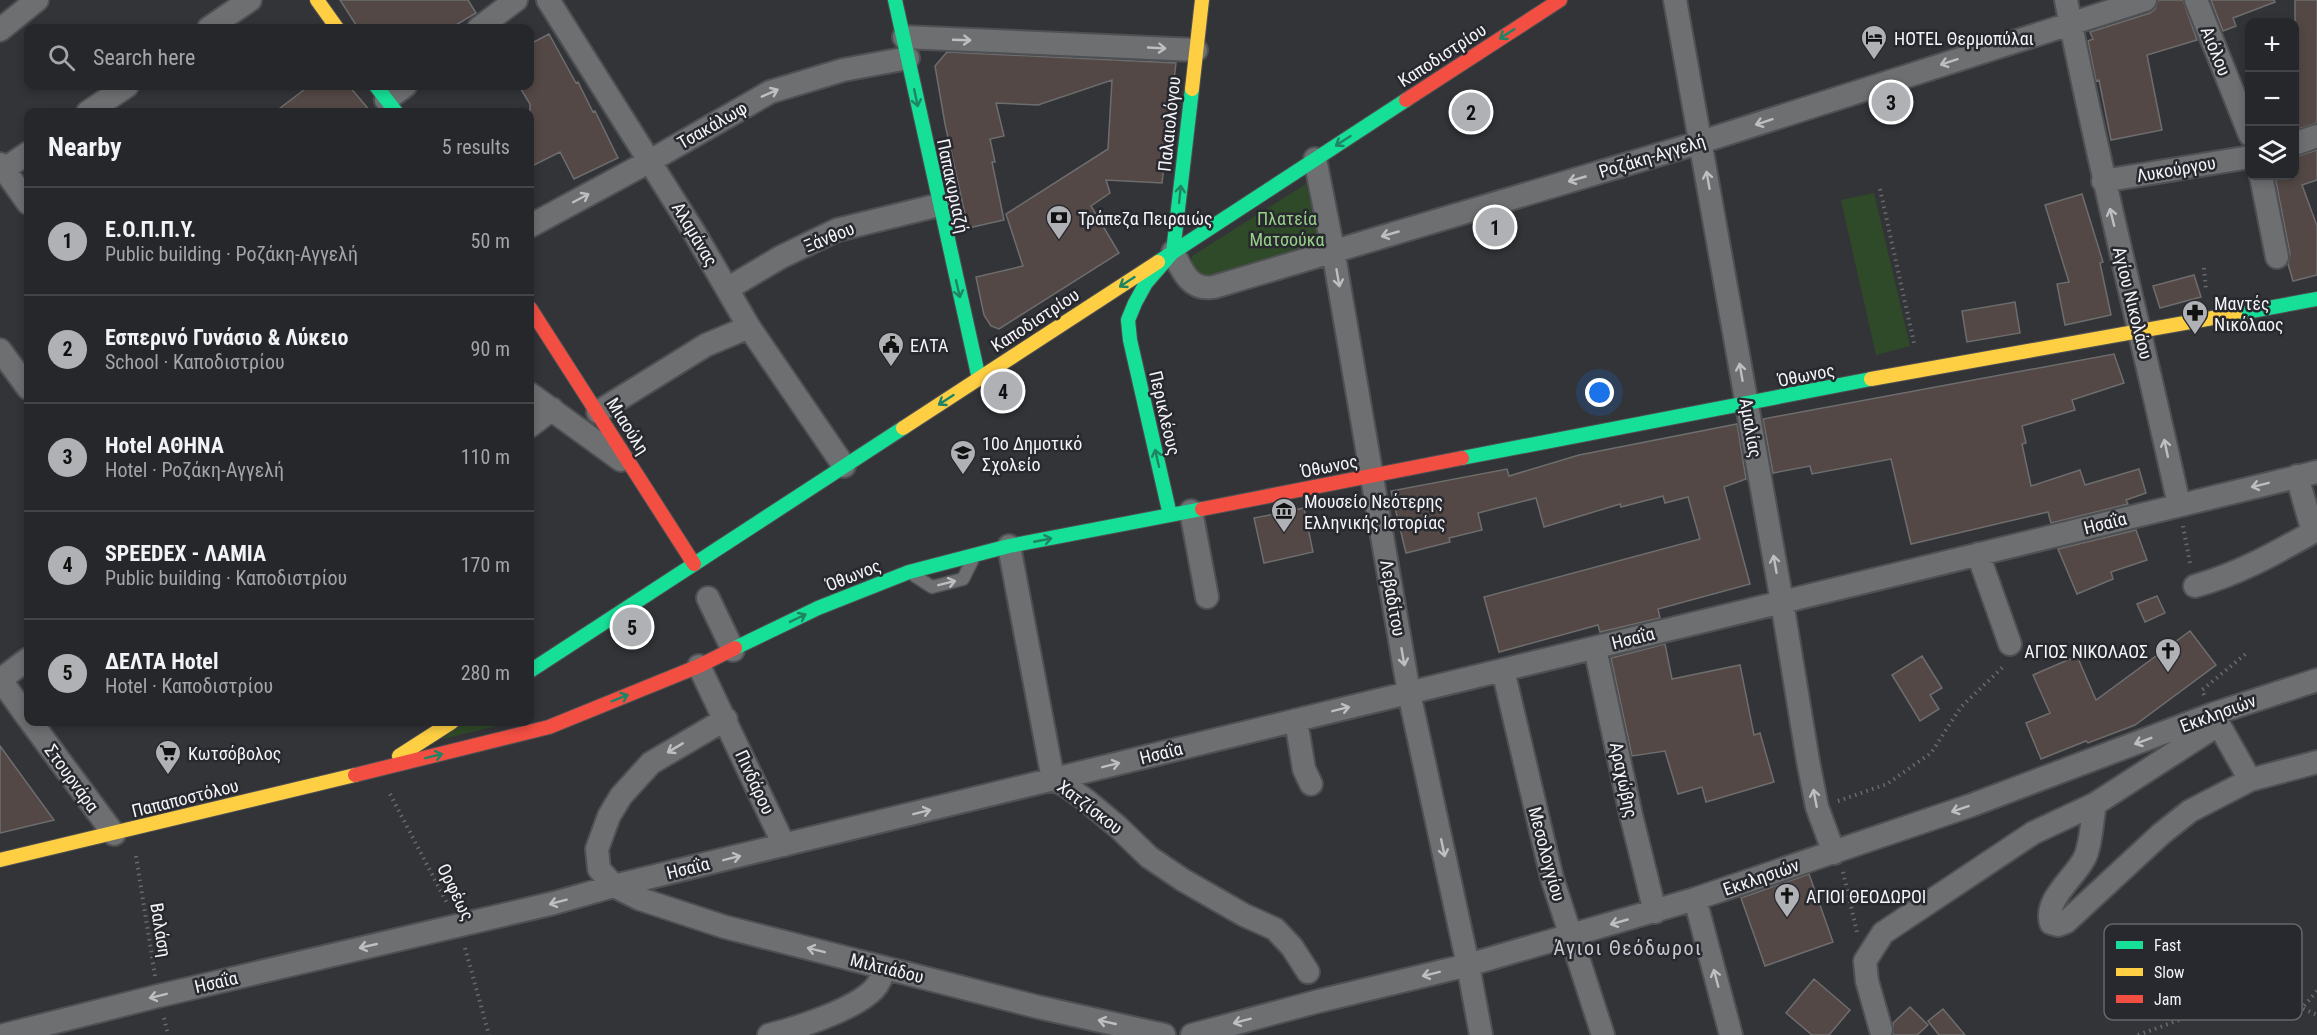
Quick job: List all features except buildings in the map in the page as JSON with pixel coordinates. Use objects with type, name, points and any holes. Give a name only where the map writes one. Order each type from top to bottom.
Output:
[{"type":"main road","points":[[317,0],[334,24]]},
{"type":"main road","name":"Παπακυριαζή","points":[[895,0],[978,378]]},
{"type":"main road","name":"Παλαιολόγου","points":[[1173,252],[1202,0]]},
{"type":"main road","name":"Καποδιστρίου","points":[[534,668],[978,378],[1114,309],[1173,252],[1554,1]]},
{"type":"main road","points":[[1114,309],[1146,283],[1173,252]]},
{"type":"main road","name":"Όθωνος","points":[[378,770],[549,727],[699,666],[818,608],[909,572],[1009,546],[1920,370],[2317,299]]},
{"type":"main road","name":"Περικλέους","points":[[1114,309],[1130,340],[1180,513]]},
{"type":"main road","name":"Μιαούλη","points":[[534,315],[694,564]]},
{"type":"main road","points":[[504,726],[517,736]]},
{"type":"main road","points":[[378,770],[422,729]]},
{"type":"main road","name":"Παπαποστόλου","points":[[0,860],[378,770]]},
{"type":"street","points":[[0,30],[38,0]]},
{"type":"street","points":[[215,24],[250,0]]},
{"type":"street","points":[[484,24],[516,0]]},
{"type":"street","name":"Αλαμάνας","points":[[548,0],[650,161],[749,327],[844,466]]},
{"type":"street","name":"Αμαλίας","points":[[1675,0],[1817,807],[1842,851]]},
{"type":"street","name":"Αγίου Νικολάου","points":[[2066,0],[2103,181],[2140,330],[2179,505]]},
{"type":"street","name":"Ροζάκη-Αγγελή","points":[[1173,252],[1189,281],[1207,288],[1701,142],[2145,0]]},
{"type":"street","name":"Αιόλου","points":[[2196,0],[2246,126]]},
{"type":"street","name":"Τσακάλωφ","points":[[534,224],[770,92],[906,48],[1196,50]]},
{"type":"street","points":[[94,108],[121,90]]},
{"type":"street","points":[[386,99],[399,90]]},
{"type":"street","points":[[2299,143],[2317,136]]},
{"type":"street","points":[[24,155],[1,169],[24,198]]},
{"type":"street","name":"Λυκούργου","points":[[2103,181],[2245,158]]},
{"type":"street","name":"Λεβαδίτου","points":[[1315,159],[1333,250],[1409,693],[1468,965],[1480,1035]]},
{"type":"street","points":[[2262,180],[2277,257]]},
{"type":"street","name":"Ξάνθου","points":[[727,289],[781,257],[837,230],[939,205]]},
{"type":"street","points":[[598,412],[706,345],[749,327]]},
{"type":"street","points":[[0,350],[24,383]]},
{"type":"street","points":[[534,397],[633,469]]},
{"type":"street","points":[[534,423],[552,409]]},
{"type":"street","points":[[2195,586],[2229,576],[2264,560],[2313,532],[2307,474]]},
{"type":"street","name":"Ησαΐα","points":[[4,1035],[158,996],[554,903],[614,886],[2307,474]]},
{"type":"street","points":[[1180,513],[1207,597]]},
{"type":"street","name":"Χατζίσκου","points":[[1009,546],[1053,779],[1087,801],[1149,856],[1226,906],[1275,928],[1292,947],[1308,972]]},
{"type":"street","points":[[1978,554],[2009,653]]},
{"type":"street","points":[[708,598],[734,650]]},
{"type":"street","name":"Αραχώβης","points":[[1595,648],[1631,815],[1655,912]]},
{"type":"street","points":[[0,680],[24,662]]},
{"type":"street","name":"Πινδάρου","points":[[699,666],[784,845]]},
{"type":"street","name":"Μεσολογγίου","points":[[1503,670],[1552,878],[1603,1035]]},
{"type":"street","name":"Στουρνάρα","points":[[0,680],[24,712]]},
{"type":"street","name":"Εκκλησιών","points":[[1192,1035],[1468,965],[1695,900],[1842,851],[2216,719],[2317,680]]},
{"type":"street","points":[[614,886],[599,869],[597,849],[609,816],[621,796],[651,763],[726,719]]},
{"type":"street","points":[[1881,1030],[1867,981],[1865,961],[1883,933],[1943,891],[2033,833],[2095,804],[2216,719],[2250,780]]},
{"type":"street","points":[[1296,720],[1304,769],[1311,784]]},
{"type":"street","name":"Στουρνάρα","points":[[35,726],[123,831]]},
{"type":"street","points":[[2095,804],[2086,857],[2055,900],[2048,915],[2051,923],[2058,925],[2066,922],[2161,834],[2190,811],[2250,780],[2317,762]]},
{"type":"street","name":"Μιλτιάδου","points":[[614,886],[640,899],[725,927],[1038,1007],[1164,1035]]},
{"type":"street","points":[[1695,900],[1731,1035]]},
{"type":"street","points":[[784,1034],[861,999],[876,986],[884,968]]},
{"type":"lane","points":[[909,572],[932,587],[963,579],[975,555]]},
{"type":"path","points":[[1880,189],[1920,370]]},
{"type":"path","points":[[2179,505],[2195,586]]},
{"type":"path","points":[[2216,719],[2202,690],[2248,652]]},
{"type":"path","points":[[1817,807],[1887,784],[1931,753],[1960,707],[2009,653]]},
{"type":"path","name":"Ορφέως","points":[[378,770],[459,925],[489,1035]]},
{"type":"path","name":"Βαλάση","points":[[123,831],[168,1035]]},
{"type":"path","points":[[1842,851],[1842,868],[1865,961]]},
{"type":"path","points":[[2317,991],[2302,1008],[2317,1015]]},
{"type":"path","points":[[2138,1035],[2179,1020]]},
{"type":"green space","name":"Πλατεία Ματσούκα","points":[[1306,184],[1320,246],[1213,282],[1191,272],[1192,256]]},
{"type":"green space","points":[[1874,193],[1910,346],[1876,355],[1841,200]]},
{"type":"green space","points":[[459,726],[497,726],[442,739]]},
{"type":"traffic: fast","points":[[895,0],[979,379]]},
{"type":"traffic: fast","points":[[1170,515],[1130,340],[1128,320],[1146,283],[1173,252],[1192,89]]},
{"type":"traffic: fast","points":[[379,90],[393,108]]},
{"type":"traffic: fast","points":[[1158,262],[1406,100]]},
{"type":"traffic: fast","points":[[2235,314],[2317,299]]},
{"type":"traffic: fast","points":[[1462,458],[1871,379]]},
{"type":"traffic: fast","points":[[534,668],[903,428]]},
{"type":"traffic: fast","points":[[735,648],[818,608],[909,572],[1009,546],[1202,509]]},
{"type":"traffic: slow","points":[[317,0],[334,24]]},
{"type":"traffic: slow","points":[[1192,89],[1202,0]]},
{"type":"traffic: slow","points":[[903,428],[1158,262]]},
{"type":"traffic: slow","points":[[1871,379],[2235,314]]},
{"type":"traffic: slow","points":[[399,756],[446,726]]},
{"type":"traffic: slow","points":[[0,860],[355,775]]},
{"type":"traffic: jam","points":[[1406,100],[1560,0]]},
{"type":"traffic: jam","points":[[534,314],[694,564]]},
{"type":"traffic: jam","points":[[1202,509],[1462,458]]},
{"type":"traffic: jam","points":[[355,775],[549,727],[699,666],[735,648]]},
{"type":"place","name":"HOTEL Θερμοπύλαι","points":[[1874,61]]},
{"type":"place","name":"Hotel ΑΘΗΝΑ","points":[[1891,102]]},
{"type":"place","name":"Εσπερινό Γυνάσιο & Λύκειο","points":[[1471,112]]},
{"type":"place","name":"Ε.Ο.Π.Π.Υ.","points":[[1495,227]]},
{"type":"place","name":"Τράπεζα Πειραιώς","points":[[1059,241]]},
{"type":"place","name":"Μαντές Νικόλαος","points":[[2195,336]]},
{"type":"place","name":"ΕΛΤΑ","points":[[891,368]]},
{"type":"place","name":"SPEEDEX - ΛΑΜΙΑ","points":[[1003,391]]},
{"type":"place","name":"10ο Δημοτικό Σχολείο","points":[[963,476]]},
{"type":"place","name":"Μουσείο Νεότερης Ελληνικής Ιστορίας","points":[[1284,534]]},
{"type":"place","name":"ΔΕΛΤΑ Hotel","points":[[632,627]]},
{"type":"place","name":"ΑΓΙΟΣ ΝΙΚΟΛΑΟΣ","points":[[2168,674]]},
{"type":"place","name":"Κωτσόβολος","points":[[168,776]]},
{"type":"place","name":"ΑΓΙΟΙ ΘΕΟΔΩΡΟΙ","points":[[1787,919]]},
{"type":"district","name":"Άγιοι Θεόδωροι","points":[[1628,948]]}]
